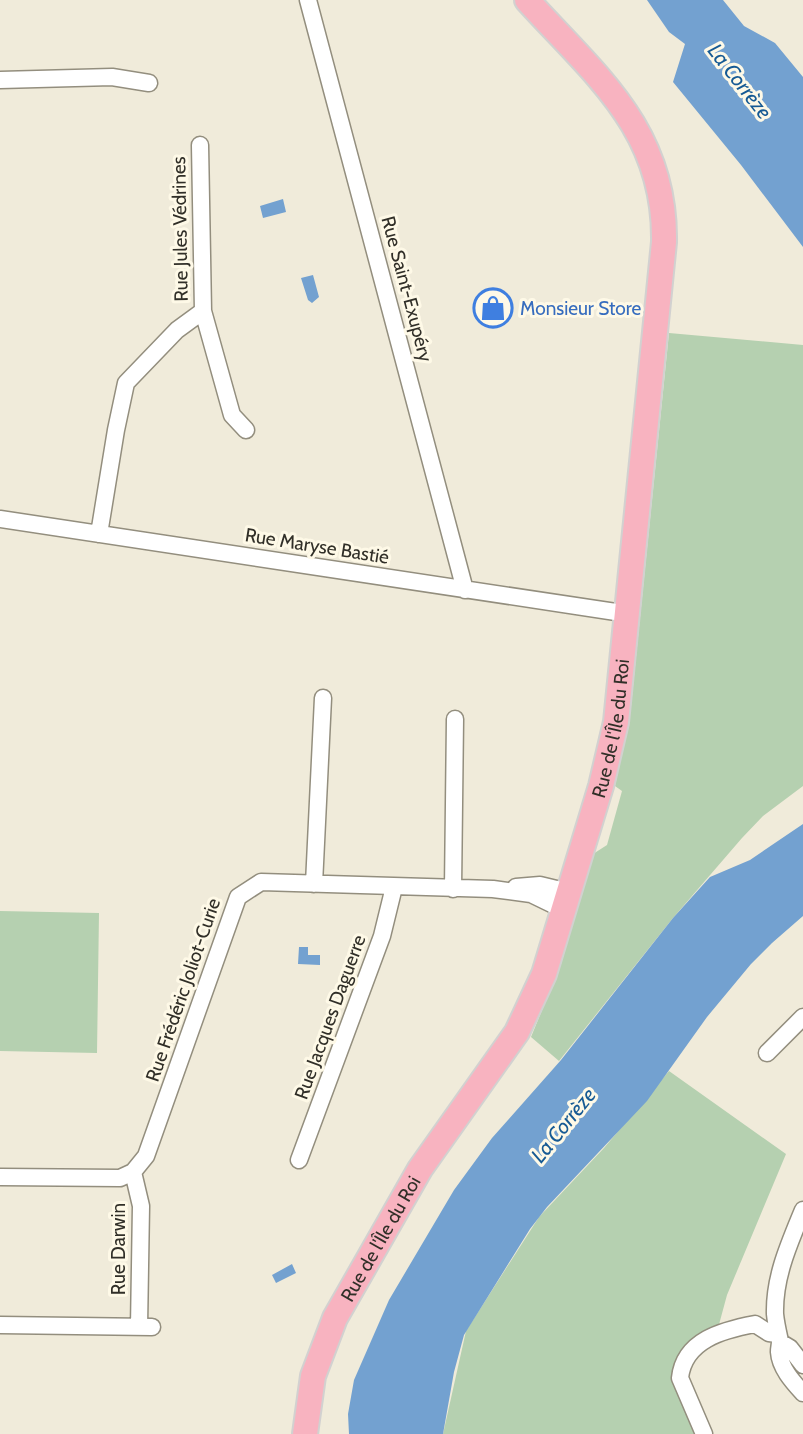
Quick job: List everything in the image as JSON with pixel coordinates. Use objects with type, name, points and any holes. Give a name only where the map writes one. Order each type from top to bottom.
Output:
[{"type":"main road","name":"Rue de l'Île du Roi","points":[[305,1434],[313,1377],[335,1318],[420,1169],[517,1032],[544,974],[601,786],[616,722],[629,614],[664,242],[664,210],[652,162],[632,120],[608,89],[527,0]]},
{"type":"street","name":"Rue Saint-Exupéry","points":[[308,0],[465,590]]},
{"type":"street","points":[[0,80],[112,77],[149,83]]},
{"type":"street","name":"Rue Jules Védrines","points":[[200,145],[203,311],[232,415],[246,430]]},
{"type":"street","name":"Rue Jules Védrines","points":[[99,534],[125,383],[177,330],[203,311]]},
{"type":"street","name":"Rue Maryse Bastié","points":[[0,519],[629,614]]},
{"type":"street","points":[[314,884],[323,698]]},
{"type":"street","points":[[453,889],[455,719]]},
{"type":"street","name":"Rue Frédéric Joliot-Curie","points":[[133,1172],[146,1156],[238,897],[261,882],[493,889],[566,901]]},
{"type":"street","name":"Rue Jacques Daguerre","points":[[299,1160],[382,936],[394,887]]},
{"type":"street","points":[[767,1053],[803,1017]]},
{"type":"street","points":[[0,1177],[120,1178],[133,1172]]},
{"type":"street","name":"Rue Darwin","points":[[0,1325],[145,1327],[141,1206],[133,1172]]},
{"type":"street","points":[[803,1210],[779,1272],[776,1294],[779,1354],[789,1377],[803,1394]]},
{"type":"street","points":[[704,1434],[680,1378],[680,1371],[695,1348],[717,1333],[755,1324],[779,1338],[803,1365]]},
{"type":"green space","points":[[669,333],[803,345],[803,786],[763,816],[742,838],[673,918],[559,1061],[531,1037],[561,964],[593,854],[607,845],[622,791],[615,786],[631,706]]},
{"type":"green space","points":[[0,911],[99,913],[97,1053],[0,1051]]},
{"type":"green space","points":[[669,1071],[786,1154],[727,1295],[714,1343],[694,1359],[688,1377],[710,1434],[443,1434],[466,1331],[539,1217],[604,1148]]},
{"type":"water","name":"La Corrèze","points":[[647,0],[723,0],[744,26],[775,43],[803,77],[803,247],[673,82],[685,44],[669,32]]},
{"type":"water","points":[[283,199],[286,212],[263,218],[260,206]]},
{"type":"water","points":[[313,275],[319,297],[312,303],[308,300],[301,278]]},
{"type":"water","name":"La Corrèze","points":[[803,824],[803,916],[751,964],[707,1017],[647,1101],[547,1207],[530,1229],[464,1335],[454,1372],[443,1434],[349,1434],[348,1414],[354,1380],[389,1300],[454,1190],[492,1138],[561,1060],[673,918],[710,877],[750,860]]},
{"type":"water","points":[[299,947],[308,947],[308,955],[320,955],[320,965],[298,964]]},
{"type":"water","points":[[292,1264],[296,1273],[276,1283],[272,1275]]},
{"type":"place","name":"Monsieur Store","points":[[493,308]]}]
